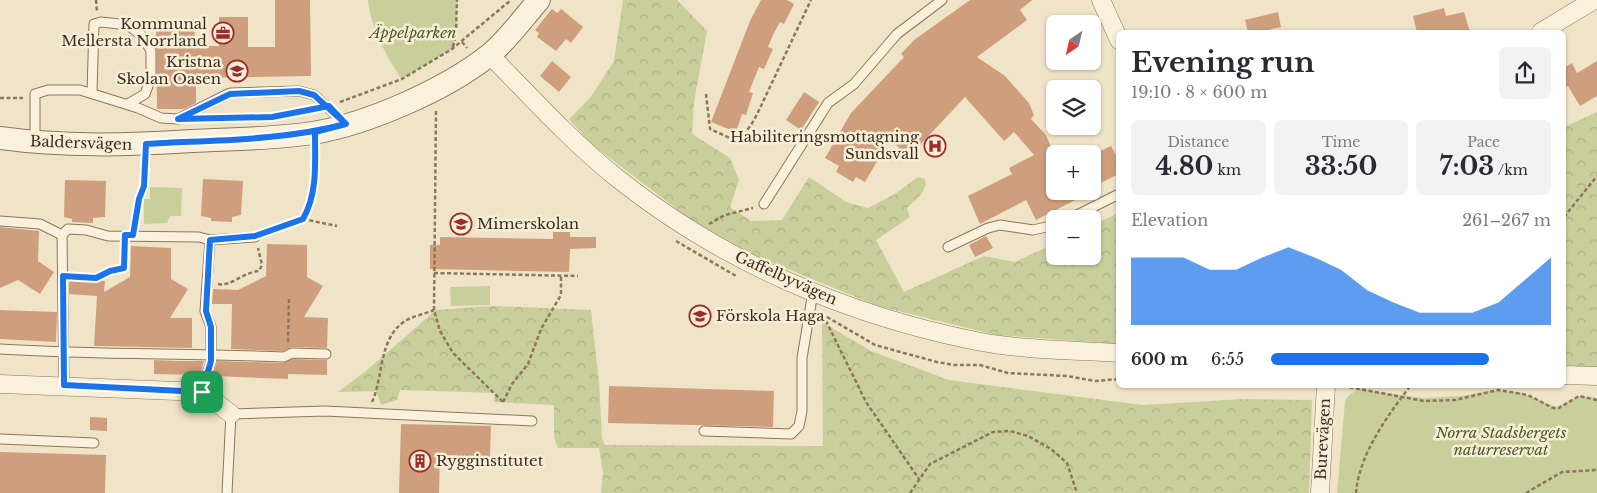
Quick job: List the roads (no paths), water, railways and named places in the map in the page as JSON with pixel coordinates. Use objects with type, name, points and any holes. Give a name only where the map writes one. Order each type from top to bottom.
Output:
[{"type":"street","name":"Baldersvägen","points":[[0,138],[35,143],[146,144],[268,138],[315,132],[346,124],[435,89],[490,55],[539,0]]},
{"type":"street","points":[[1101,0],[1116,33]]},
{"type":"street","points":[[1544,30],[1594,0]]},
{"type":"street","name":"Gaffelbyvägen","points":[[490,55],[579,146],[618,179],[699,235],[765,272],[813,292],[914,326],[977,341],[1025,347],[1116,353]]},
{"type":"street","points":[[1566,375],[1597,376]]},
{"type":"street","points":[[0,384],[64,385],[202,392],[231,414]]},
{"type":"street","name":"Burevägen","points":[[1320,493],[1326,388]]},
{"type":"lane","points":[[764,204],[828,103],[854,84],[897,34],[942,0]]},
{"type":"lane","points":[[92,93],[94,24],[101,22],[128,25],[142,36],[151,51],[151,78],[145,94],[128,104]]},
{"type":"lane","points":[[35,143],[35,94],[48,90],[80,90],[128,104],[161,118],[178,119],[230,94],[299,91],[314,95],[329,106],[346,124]]},
{"type":"lane","points":[[1086,210],[1116,195]]},
{"type":"lane","points":[[0,221],[40,224],[62,235]]},
{"type":"lane","points":[[948,248],[988,228],[1000,225],[1032,230],[1046,227]]},
{"type":"lane","points":[[62,235],[68,230],[86,230],[108,236],[199,237],[210,240],[255,236]]},
{"type":"lane","points":[[62,235],[64,385]]},
{"type":"lane","points":[[202,392],[211,354],[211,327],[206,311],[206,282],[210,240]]},
{"type":"lane","points":[[704,431],[791,434],[800,426],[802,358],[813,292]]},
{"type":"lane","points":[[0,349],[64,353],[287,356],[292,354],[326,354]]},
{"type":"lane","points":[[227,493],[231,414],[325,411],[532,421]]},
{"type":"lane","points":[[0,439],[94,443]]},
{"type":"place","name":"Kommunal Mellersta Norrland","points":[[223,33]]},
{"type":"place","name":"Kristna Skolan Oasen","points":[[237,71]]},
{"type":"place","name":"Habiliteringsmottagning Sundsvall","points":[[935,146]]},
{"type":"place","name":"Mimerskolan","points":[[461,224]]},
{"type":"place","name":"Förskola Haga","points":[[700,316]]},
{"type":"place","name":"Rygginstitutet","points":[[420,461]]},
{"type":"park label","name":"Äppelparken","points":[[413,33]]},
{"type":"park label","name":"Norra Stadsbergets naturreservat","points":[[1501,442]]}]
